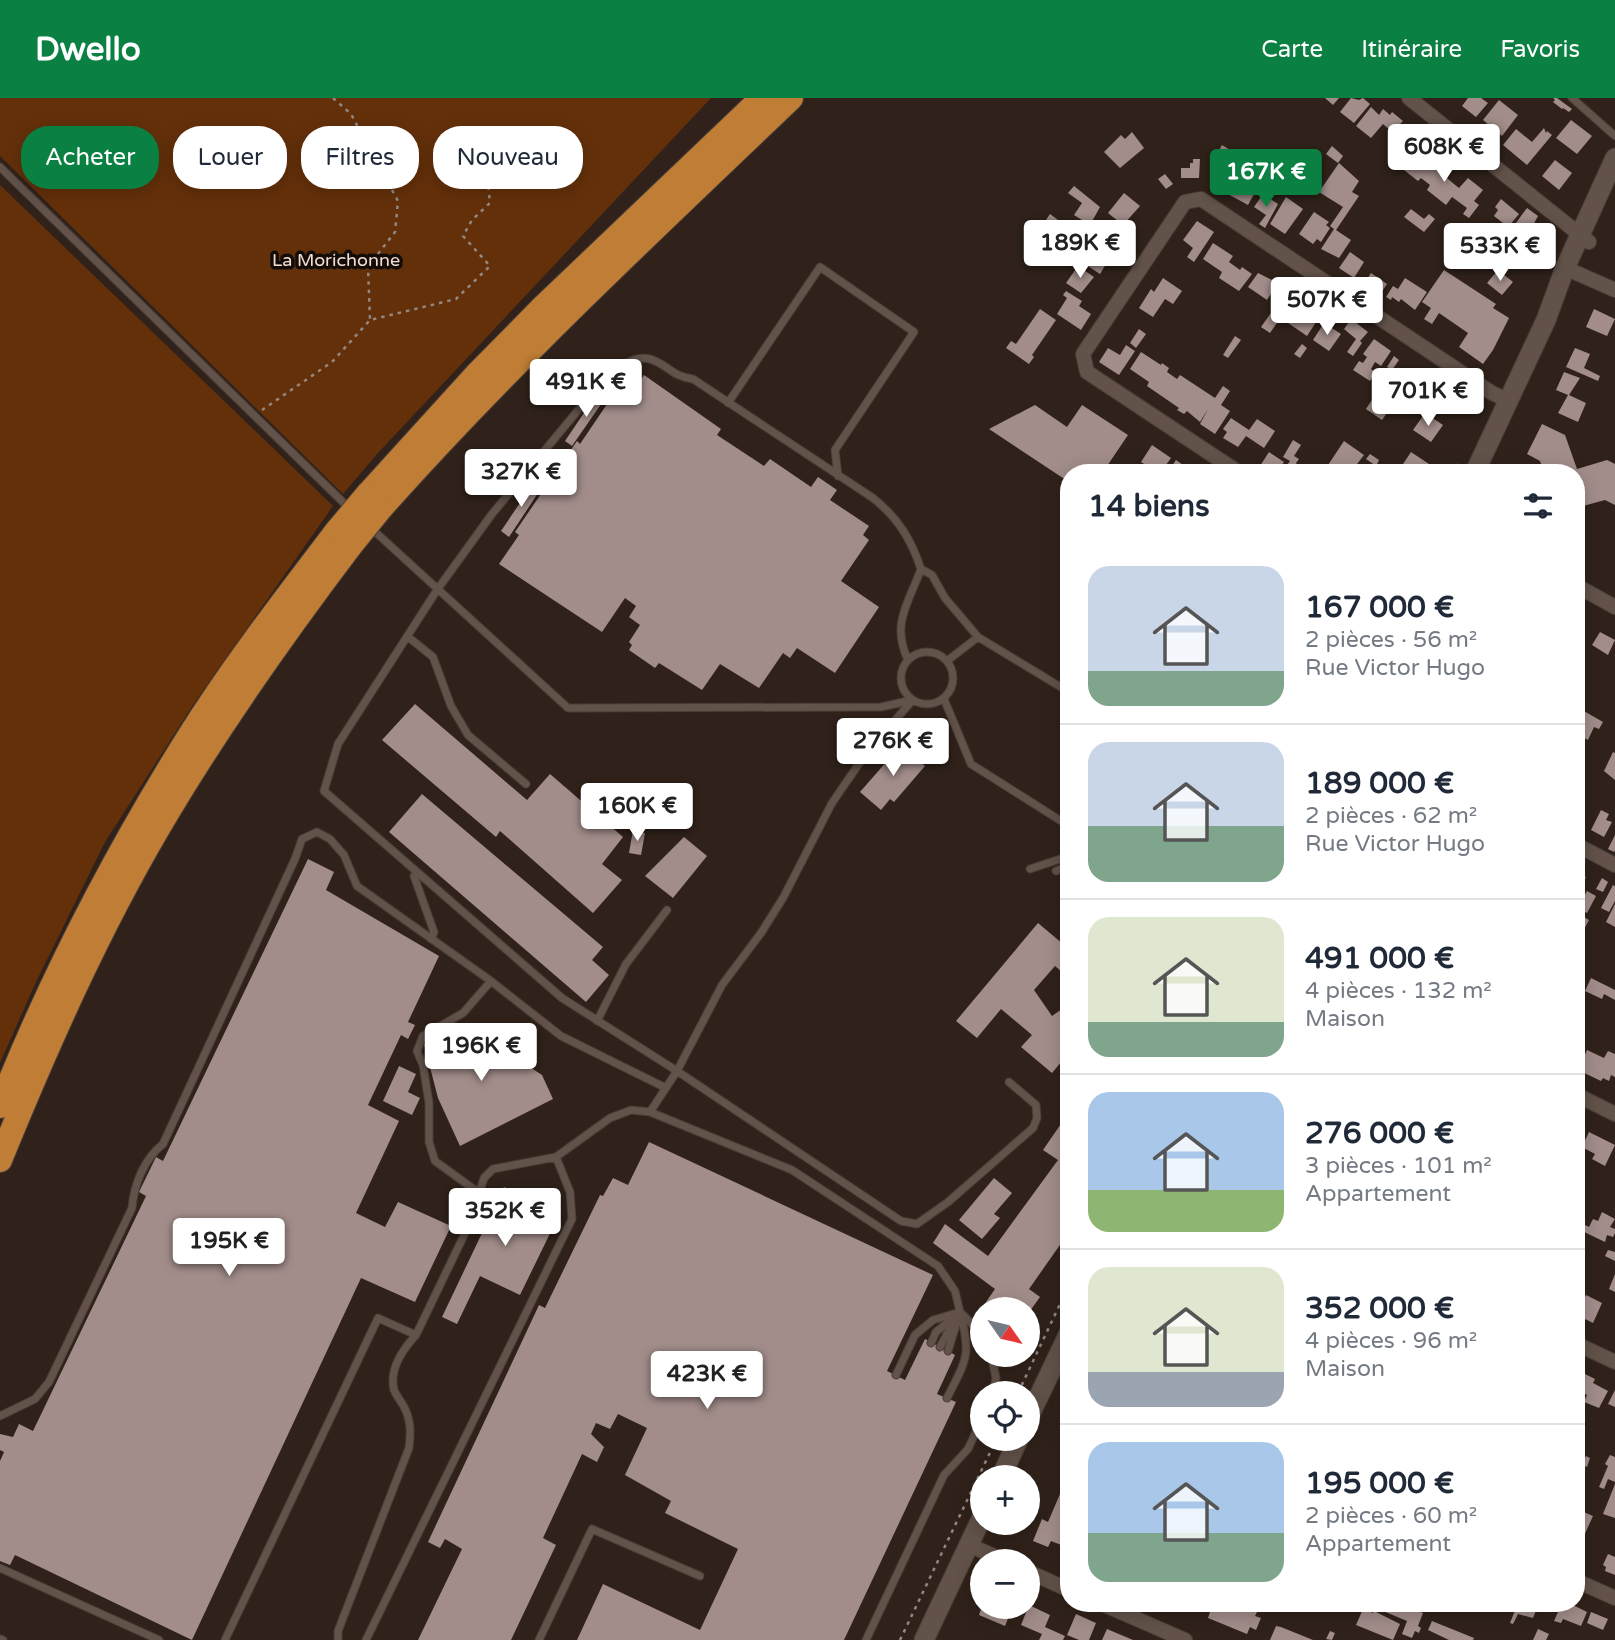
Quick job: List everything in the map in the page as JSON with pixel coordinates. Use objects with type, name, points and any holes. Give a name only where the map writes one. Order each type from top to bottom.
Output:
[{"type":"highway","points":[[0,1106],[71,948],[140,818],[234,669],[374,502],[467,385],[762,98]]},
{"type":"highway","points":[[374,502],[429,454],[551,327],[791,98]]},
{"type":"highway","points":[[0,1160],[63,1012],[100,935],[159,826],[343,539]]},
{"type":"main road","points":[[1479,464],[1584,238],[1615,158]]},
{"type":"main road","points":[[1584,238],[1615,185]]},
{"type":"main road","points":[[1040,1400],[1060,1367]]},
{"type":"main road","points":[[924,1640],[974,1535]]},
{"type":"street","points":[[1409,98],[1584,238]]},
{"type":"street","points":[[1226,464],[1087,372],[1083,354],[1185,202],[1201,199],[1492,393],[1508,401]]},
{"type":"street","points":[[1569,270],[1615,290]]},
{"type":"street","points":[[1585,590],[1615,607]]},
{"type":"street","points":[[1585,849],[1615,865]]},
{"type":"street","points":[[1585,1099],[1615,1114]]},
{"type":"street","points":[[1585,1348],[1615,1362]]},
{"type":"street","points":[[969,1545],[978,1549]]},
{"type":"street","points":[[1040,1577],[1060,1586]]},
{"type":"street","points":[[1585,1585],[1615,1598]]},
{"type":"street","points":[[1121,1612],[1185,1640]]},
{"type":"lane","points":[[1572,98],[1615,136]]},
{"type":"lane","points":[[0,167],[436,590],[568,708],[881,707],[912,700],[928,705],[944,699],[953,685],[952,668],[947,661],[933,652],[915,655],[908,660],[901,676],[902,685],[912,700]]},
{"type":"lane","points":[[728,402],[820,267],[914,332],[835,450],[838,476]]},
{"type":"lane","points":[[1009,1082],[1036,1105],[1037,1118],[1032,1128],[948,1202],[917,1224],[901,1221],[677,1071],[562,998],[324,791],[338,744],[436,590],[492,514],[603,380],[620,366],[635,360],[652,359],[679,377],[693,379],[891,513],[905,530],[921,569],[932,575],[945,598],[978,637],[1060,687]]},
{"type":"lane","points":[[908,660],[900,642],[900,622],[921,569]]},
{"type":"lane","points":[[407,636],[433,657],[451,706],[468,735],[526,784]]},
{"type":"lane","points":[[947,661],[978,637]]},
{"type":"lane","points":[[944,699],[971,764],[1060,820]]},
{"type":"lane","points":[[650,1112],[677,1071],[722,985],[783,898],[832,803],[867,752],[912,700]]},
{"type":"lane","points":[[0,1416],[35,1399],[49,1382],[132,1208],[133,1191],[151,1153],[163,1144],[302,839],[317,832],[330,839],[344,855],[357,886],[491,981],[561,1036],[666,1088]]},
{"type":"lane","points":[[1030,869],[1060,859]]},
{"type":"lane","points":[[1056,871],[1060,869]]},
{"type":"lane","points":[[416,872],[414,876],[434,932],[431,939]]},
{"type":"lane","points":[[597,1021],[626,964],[667,910]]},
{"type":"lane","points":[[479,1193],[435,1161],[429,1142],[429,1103],[423,1065],[417,1051],[423,1036],[463,1013],[491,981]]},
{"type":"lane","points":[[338,1640],[338,1630],[410,1448],[411,1428],[405,1408],[394,1391],[393,1373],[406,1346],[416,1335],[468,1227],[484,1178],[493,1170],[555,1157],[610,1118],[631,1110],[650,1112],[792,1170],[938,1266],[955,1291],[967,1338],[966,1358],[947,1398]]},
{"type":"lane","points":[[366,1640],[572,1219],[570,1192],[555,1157]]},
{"type":"lane","points":[[960,1312],[970,1322]]},
{"type":"lane","points":[[931,1343],[936,1332],[960,1312]]},
{"type":"lane","points":[[940,1347],[944,1335],[960,1312]]},
{"type":"lane","points":[[948,1351],[960,1312]]},
{"type":"lane","points":[[896,1375],[915,1335],[933,1320],[960,1312]]},
{"type":"lane","points":[[225,1640],[378,1318],[416,1335]]},
{"type":"lane","points":[[866,1640],[944,1475],[970,1445]]},
{"type":"lane","points":[[539,1640],[593,1529],[700,1576]]},
{"type":"lane","points":[[0,1568],[159,1640]]},
{"type":"path","points":[[333,98],[351,114],[398,201],[396,232],[368,267],[370,320]]},
{"type":"path","points":[[254,416],[332,362],[370,320],[456,299],[489,266],[463,236],[472,220],[490,203],[489,189]]},
{"type":"path","points":[[1024,1381],[1060,1304]]},
{"type":"path","points":[[900,1640],[991,1451]]},
{"type":"green space","name":"La Morichonne","points":[[0,98],[711,98],[377,454],[343,494],[33,189],[159,189],[159,126],[21,126],[21,177],[0,156]]},
{"type":"green space","points":[[0,185],[333,506],[193,705],[105,842],[36,982],[0,1063]]},
{"type":"building","points":[[1325,98],[1339,98],[1333,105]]},
{"type":"building","points":[[1351,98],[1363,98],[1370,104],[1354,123],[1340,112]]},
{"type":"building","points":[[1468,98],[1481,98],[1488,103],[1476,117],[1462,106]]},
{"type":"building","points":[[1553,98],[1572,109],[1569,112],[1562,109],[1553,102]]},
{"type":"building","points":[[1499,100],[1518,115],[1502,136],[1483,120]]},
{"type":"building","points":[[1371,107],[1379,115],[1383,109],[1403,121],[1400,124],[1405,128],[1398,137],[1383,124],[1371,138],[1356,126]]},
{"type":"building","points":[[1571,120],[1592,136],[1577,154],[1556,138]]},
{"type":"building","points":[[1544,128],[1546,133],[1547,131],[1552,135],[1527,165],[1503,145],[1516,129],[1532,142]]},
{"type":"building","points":[[1132,132],[1144,148],[1120,168],[1104,152],[1121,135],[1125,139]]},
{"type":"building","points":[[1222,145],[1245,159],[1239,171],[1260,183],[1248,205],[1226,193],[1234,180],[1210,166]]},
{"type":"building","points":[[1332,146],[1343,156],[1338,163],[1326,154]]},
{"type":"building","points":[[1429,150],[1437,156],[1431,164],[1459,188],[1468,178],[1483,190],[1474,201],[1479,205],[1469,218],[1463,214],[1467,208],[1452,197],[1446,205],[1427,190],[1430,185],[1421,178],[1418,181],[1404,170],[1415,155],[1421,159]]},
{"type":"building","points":[[1193,159],[1200,159],[1199,178],[1181,178],[1181,168],[1190,168]]},
{"type":"building","points":[[1555,160],[1572,173],[1559,190],[1542,176]]},
{"type":"building","points":[[1339,163],[1359,181],[1352,192],[1359,196],[1336,230],[1351,240],[1339,258],[1321,249],[1334,229],[1330,226],[1343,207],[1319,192]]},
{"type":"building","points":[[1165,174],[1173,184],[1166,189],[1158,179]]},
{"type":"building","points":[[1074,186],[1100,207],[1090,225],[1074,215],[1082,203],[1068,193]]},
{"type":"building","points":[[1124,193],[1140,206],[1123,225],[1108,213]]},
{"type":"building","points":[[1263,194],[1278,204],[1265,228],[1259,224],[1266,215],[1254,207]]},
{"type":"building","points":[[1286,197],[1303,209],[1285,234],[1270,224]]},
{"type":"building","points":[[1501,199],[1519,214],[1508,227],[1494,216],[1498,210],[1495,207]]},
{"type":"building","points":[[1527,208],[1538,216],[1524,242],[1510,231]]},
{"type":"building","points":[[1411,209],[1424,219],[1429,214],[1435,219],[1424,232],[1404,217]]},
{"type":"building","points":[[1314,212],[1329,222],[1326,225],[1330,228],[1321,242],[1317,239],[1313,244],[1299,234]]},
{"type":"building","points":[[1050,214],[1073,231],[1062,248],[1038,232]]},
{"type":"building","points":[[1197,221],[1214,232],[1194,262],[1187,257],[1193,248],[1183,240]]},
{"type":"building","points":[[1461,228],[1479,243],[1462,264],[1444,249]]},
{"type":"building","points":[[1111,238],[1128,249],[1120,261],[1107,253],[1101,261],[1106,264],[1100,274],[1068,253],[1076,242],[1089,252],[1095,245],[1103,250]]},
{"type":"building","points":[[1509,239],[1524,251],[1520,257],[1522,259],[1511,269],[1496,256]]},
{"type":"building","points":[[1213,243],[1233,256],[1229,262],[1252,274],[1239,291],[1219,278],[1222,272],[1203,259]]},
{"type":"building","points":[[1350,252],[1364,262],[1354,278],[1339,268]]},
{"type":"building","points":[[1078,266],[1094,277],[1081,293],[1066,283]]},
{"type":"building","points":[[1444,270],[1496,304],[1493,308],[1509,318],[1483,364],[1459,347],[1468,333],[1439,313],[1432,324],[1424,319],[1431,308],[1422,302]]},
{"type":"building","points":[[1498,270],[1513,282],[1502,295],[1487,283]]},
{"type":"building","points":[[1258,273],[1278,283],[1267,300],[1248,287]]},
{"type":"building","points":[[1371,273],[1387,284],[1377,299],[1361,288]]},
{"type":"building","points":[[1163,278],[1182,291],[1173,304],[1165,299],[1153,317],[1139,308],[1151,289],[1154,292]]},
{"type":"building","points":[[1405,278],[1427,292],[1415,310],[1401,299],[1399,302],[1392,297],[1391,300],[1386,297],[1393,286],[1398,289]]},
{"type":"building","points":[[1066,291],[1082,301],[1079,306],[1091,314],[1081,330],[1057,314],[1067,298],[1063,295]]},
{"type":"building","points":[[1286,292],[1294,298],[1270,333],[1261,327]]},
{"type":"building","points":[[1299,307],[1318,319],[1307,336],[1288,323]]},
{"type":"building","points":[[1040,309],[1056,320],[1032,355],[1034,357],[1029,364],[1006,348],[1011,341],[1016,344]]},
{"type":"building","points":[[1594,309],[1615,319],[1607,336],[1586,327]]},
{"type":"building","points":[[1351,319],[1368,332],[1353,356],[1347,352],[1356,339],[1344,329]]},
{"type":"building","points":[[1324,323],[1341,334],[1329,351],[1313,340]]},
{"type":"building","points":[[1139,329],[1146,334],[1136,348],[1130,343]]},
{"type":"building","points":[[1235,336],[1241,340],[1228,358],[1223,355]]},
{"type":"building","points":[[1374,339],[1391,351],[1381,366],[1375,362],[1371,369],[1376,373],[1370,381],[1353,370],[1359,361],[1363,363],[1367,357],[1363,354]]},
{"type":"building","points":[[1302,344],[1307,348],[1300,358],[1294,354]]},
{"type":"building","points":[[1126,345],[1135,351],[1119,375],[1099,362],[1108,348],[1120,355]]},
{"type":"building","points":[[1575,348],[1590,354],[1584,368],[1600,376],[1598,381],[1566,367]]},
{"type":"building","points":[[1141,352],[1169,368],[1167,372],[1177,379],[1180,375],[1215,398],[1223,386],[1230,391],[1221,405],[1230,411],[1215,434],[1200,424],[1208,409],[1200,422],[1187,411],[1184,414],[1147,386],[1149,382],[1130,369]]},
{"type":"building","points":[[1394,356],[1399,360],[1392,370],[1387,367]]},
{"type":"building","points":[[1422,372],[1452,393],[1454,401],[1448,409],[1413,385],[1407,396],[1398,390],[1409,375],[1417,380]]},
{"type":"building","points":[[1564,372],[1580,378],[1569,395],[1586,403],[1578,422],[1558,413],[1568,395],[1556,390]]},
{"type":"building","points":[[644,375],[721,429],[717,435],[764,466],[770,459],[811,487],[818,477],[837,490],[830,500],[869,526],[863,535],[869,540],[841,581],[879,607],[835,673],[797,648],[790,658],[783,653],[759,688],[720,664],[702,690],[659,663],[655,668],[629,650],[632,645],[629,642],[640,625],[629,617],[636,606],[625,598],[602,632],[499,564],[519,535],[515,532],[577,441],[580,444],[626,376],[638,384]]},
{"type":"building","points":[[598,392],[606,397],[572,446],[565,441]]},
{"type":"building","points":[[1377,392],[1394,403],[1382,420],[1366,409]]},
{"type":"building","points":[[1035,405],[1067,427],[1082,405],[1128,435],[1108,464],[1060,464],[1060,476],[989,429]]},
{"type":"building","points":[[1425,413],[1443,425],[1431,442],[1413,430]]},
{"type":"building","points":[[1231,418],[1249,430],[1257,419],[1275,431],[1264,448],[1246,436],[1238,447],[1223,438],[1227,432],[1223,429]]},
{"type":"building","points":[[1542,424],[1565,435],[1575,464],[1541,464],[1527,454]]},
{"type":"building","points":[[1293,440],[1301,445],[1294,456],[1299,459],[1297,464],[1288,464],[1290,461],[1283,457]]},
{"type":"building","points":[[1344,441],[1364,455],[1357,464],[1329,464]]},
{"type":"building","points":[[1152,445],[1171,458],[1167,464],[1141,462]]},
{"type":"building","points":[[1269,452],[1284,462],[1283,464],[1261,464]]},
{"type":"building","points":[[1411,452],[1429,464],[1403,464]]},
{"type":"building","points":[[1370,454],[1379,460],[1377,464],[1373,464],[1366,459]]},
{"type":"building","points":[[1607,460],[1615,464],[1615,505],[1605,500],[1585,505],[1585,467]]},
{"type":"building","points":[[534,482],[542,487],[509,537],[501,531]]},
{"type":"building","points":[[1600,632],[1615,640],[1608,655],[1592,645]]},
{"type":"building","points":[[415,704],[527,800],[550,774],[623,837],[602,864],[622,880],[593,913],[500,831],[496,837],[382,740]]},
{"type":"building","points":[[1585,712],[1603,722],[1599,729],[1594,727],[1588,740],[1585,738]]},
{"type":"building","points":[[901,745],[925,766],[894,802],[890,799],[881,810],[860,792]]},
{"type":"building","points":[[1613,752],[1615,753],[1615,780],[1604,771]]},
{"type":"building","points":[[422,794],[603,947],[592,960],[609,975],[586,1002],[389,832]]},
{"type":"building","points":[[1601,810],[1609,814],[1606,820],[1612,822],[1604,837],[1591,830]]},
{"type":"building","points":[[633,830],[645,833],[641,855],[629,853]]},
{"type":"building","points":[[1615,835],[1615,850],[1614,852],[1608,849]]},
{"type":"building","points":[[684,837],[707,856],[673,898],[645,876]]},
{"type":"building","points":[[308,859],[334,872],[326,890],[439,956],[408,1022],[415,1025],[408,1039],[401,1035],[368,1105],[399,1121],[356,1213],[385,1227],[398,1202],[451,1226],[415,1302],[361,1278],[192,1640],[15,1555],[10,1565],[0,1561],[0,1461],[4,1452],[0,1450],[0,1434],[13,1437],[19,1424],[33,1431],[146,1196],[139,1192],[156,1157],[163,1161]]},
{"type":"building","points":[[1602,878],[1608,882],[1603,892],[1596,889]]},
{"type":"building","points":[[1613,885],[1615,901],[1609,912],[1601,908]]},
{"type":"building","points":[[1587,891],[1596,896],[1587,913],[1585,912]]},
{"type":"building","points":[[1615,904],[1615,927],[1606,922]]},
{"type":"building","points":[[1038,923],[1060,941],[1060,970],[1055,966],[1034,990],[1052,1016],[1060,1010],[1060,1063],[1052,1073],[1021,1047],[1032,1035],[1001,1009],[977,1038],[956,1021]]},
{"type":"building","points":[[1591,978],[1615,990],[1615,1000],[1604,994],[1602,999],[1585,991]]},
{"type":"building","points":[[465,1025],[542,1075],[553,1099],[460,1146],[438,1098],[424,1044]]},
{"type":"building","points":[[1587,1050],[1604,1058],[1608,1051],[1615,1054],[1615,1077],[1611,1075],[1609,1081],[1603,1078],[1601,1081],[1585,1073]]},
{"type":"building","points":[[399,1066],[416,1074],[408,1092],[420,1098],[412,1115],[383,1101]]},
{"type":"building","points":[[1060,1125],[1060,1245],[1029,1289],[1040,1297],[989,1297],[995,1289],[933,1243],[945,1224],[988,1256],[1058,1160],[1043,1150]]},
{"type":"building","points":[[1589,1132],[1615,1145],[1605,1166],[1592,1159],[1595,1154],[1585,1149]]},
{"type":"building","points":[[649,1142],[933,1275],[887,1371],[905,1380],[925,1339],[955,1355],[937,1394],[956,1402],[844,1640],[577,1640],[603,1584],[700,1630],[738,1549],[665,1513],[671,1501],[625,1475],[647,1428],[618,1414],[610,1429],[596,1423],[591,1434],[604,1447],[597,1462],[582,1454],[543,1538],[556,1545],[511,1640],[418,1640],[462,1549],[445,1539],[440,1548],[428,1542],[539,1305],[545,1308],[600,1195],[603,1196],[613,1178],[628,1185]]},
{"type":"building","points":[[994,1178],[1012,1193],[994,1214],[1000,1218],[982,1239],[959,1220]]},
{"type":"building","points":[[504,1187],[560,1213],[520,1295],[480,1276],[457,1324],[442,1317]]},
{"type":"building","points":[[1602,1212],[1615,1219],[1610,1227],[1615,1229],[1615,1233],[1613,1237],[1607,1235],[1605,1242],[1585,1232],[1585,1225],[1589,1227],[1593,1219],[1598,1221]]},
{"type":"building","points":[[1608,1250],[1615,1252],[1615,1261],[1605,1256]]},
{"type":"building","points":[[1615,1274],[1615,1292],[1609,1289]]},
{"type":"building","points":[[1586,1295],[1602,1303],[1593,1323],[1585,1319]]},
{"type":"building","points":[[1585,1374],[1595,1379],[1593,1383],[1608,1391],[1599,1408],[1585,1402]]},
{"type":"building","points":[[1615,1390],[1615,1407],[1608,1404]]},
{"type":"building","points":[[1610,1455],[1615,1457],[1615,1482],[1608,1479],[1604,1489],[1599,1487]]},
{"type":"building","points":[[1586,1456],[1590,1458],[1587,1467],[1585,1466]]},
{"type":"building","points":[[1615,1484],[1615,1518],[1603,1514]]},
{"type":"building","points":[[1060,1494],[1060,1544],[1051,1541],[1048,1547],[1033,1541],[1035,1535],[1040,1535],[1042,1519],[1048,1522]]},
{"type":"building","points":[[1585,1512],[1593,1516],[1585,1534]]},
{"type":"building","points":[[1608,1554],[1615,1557],[1615,1575],[1605,1571],[1606,1567],[1603,1565]]},
{"type":"building","points":[[1040,1610],[1050,1615],[1045,1627],[1065,1636],[1063,1640],[1039,1640],[1042,1634],[1021,1625],[1023,1619],[1040,1619]]},
{"type":"building","points":[[1210,1612],[1257,1612],[1255,1616],[1261,1618],[1256,1630],[1250,1627],[1247,1634],[1208,1618]]},
{"type":"building","points":[[1362,1612],[1376,1612],[1400,1624],[1393,1640],[1356,1625]]},
{"type":"building","points":[[1386,1612],[1423,1613],[1418,1626],[1421,1628],[1419,1633],[1415,1631],[1412,1638],[1402,1634],[1407,1621]]},
{"type":"building","points":[[1514,1612],[1535,1612],[1533,1618],[1518,1614],[1513,1624],[1510,1623]]},
{"type":"building","points":[[1558,1612],[1587,1612],[1581,1626],[1563,1619],[1561,1623],[1554,1621]]},
{"type":"building","points":[[1591,1612],[1608,1619],[1603,1630],[1587,1623]]},
{"type":"building","points":[[1076,1614],[1096,1623],[1089,1640],[1079,1640],[1067,1635]]},
{"type":"building","points":[[988,1619],[1008,1619],[1005,1626]]},
{"type":"building","points":[[1432,1621],[1474,1638],[1449,1640],[1428,1630]]},
{"type":"building","points":[[1276,1626],[1281,1627],[1313,1640],[1270,1640]]},
{"type":"building","points":[[1107,1629],[1133,1640],[1102,1640]]},
{"type":"building","points":[[1538,1629],[1549,1634],[1546,1640],[1533,1640]]},
{"type":"building","points":[[1330,1631],[1335,1633],[1332,1640],[1326,1639]]}]
